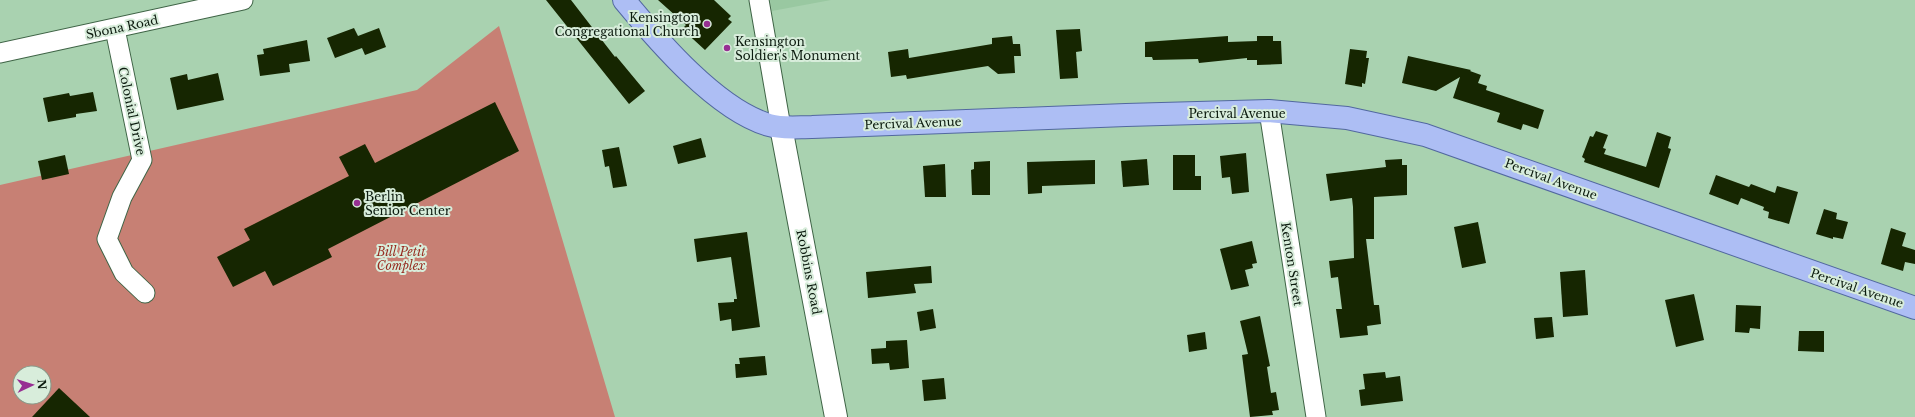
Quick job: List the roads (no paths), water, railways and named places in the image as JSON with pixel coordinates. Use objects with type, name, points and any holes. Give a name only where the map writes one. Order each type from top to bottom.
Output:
[{"type":"main road","name":"Percival Avenue","points":[[624,0],[669,52],[720,97],[747,115],[767,124],[781,127],[1269,111],[1347,118],[1425,135],[1915,308]]},
{"type":"street","name":"Sbona Road","points":[[0,53],[243,0]]},
{"type":"street","points":[[759,0],[781,127]]},
{"type":"street","name":"Colonial Drive","points":[[115,29],[142,160],[122,197],[107,239],[124,272],[145,293]]},
{"type":"street","name":"Kenton Street","points":[[1269,111],[1316,417]]},
{"type":"street","name":"Robbins Road","points":[[781,127],[836,417]]},
{"type":"place","name":"Kensington Congregational Church","points":[[707,24]]},
{"type":"place","name":"Kensington Soldier's Monument","points":[[727,48]]},
{"type":"place","name":"Berlin Senior Center","points":[[357,203]]},
{"type":"park label","name":"Bill Petit Complex","points":[[401,258]]}]
